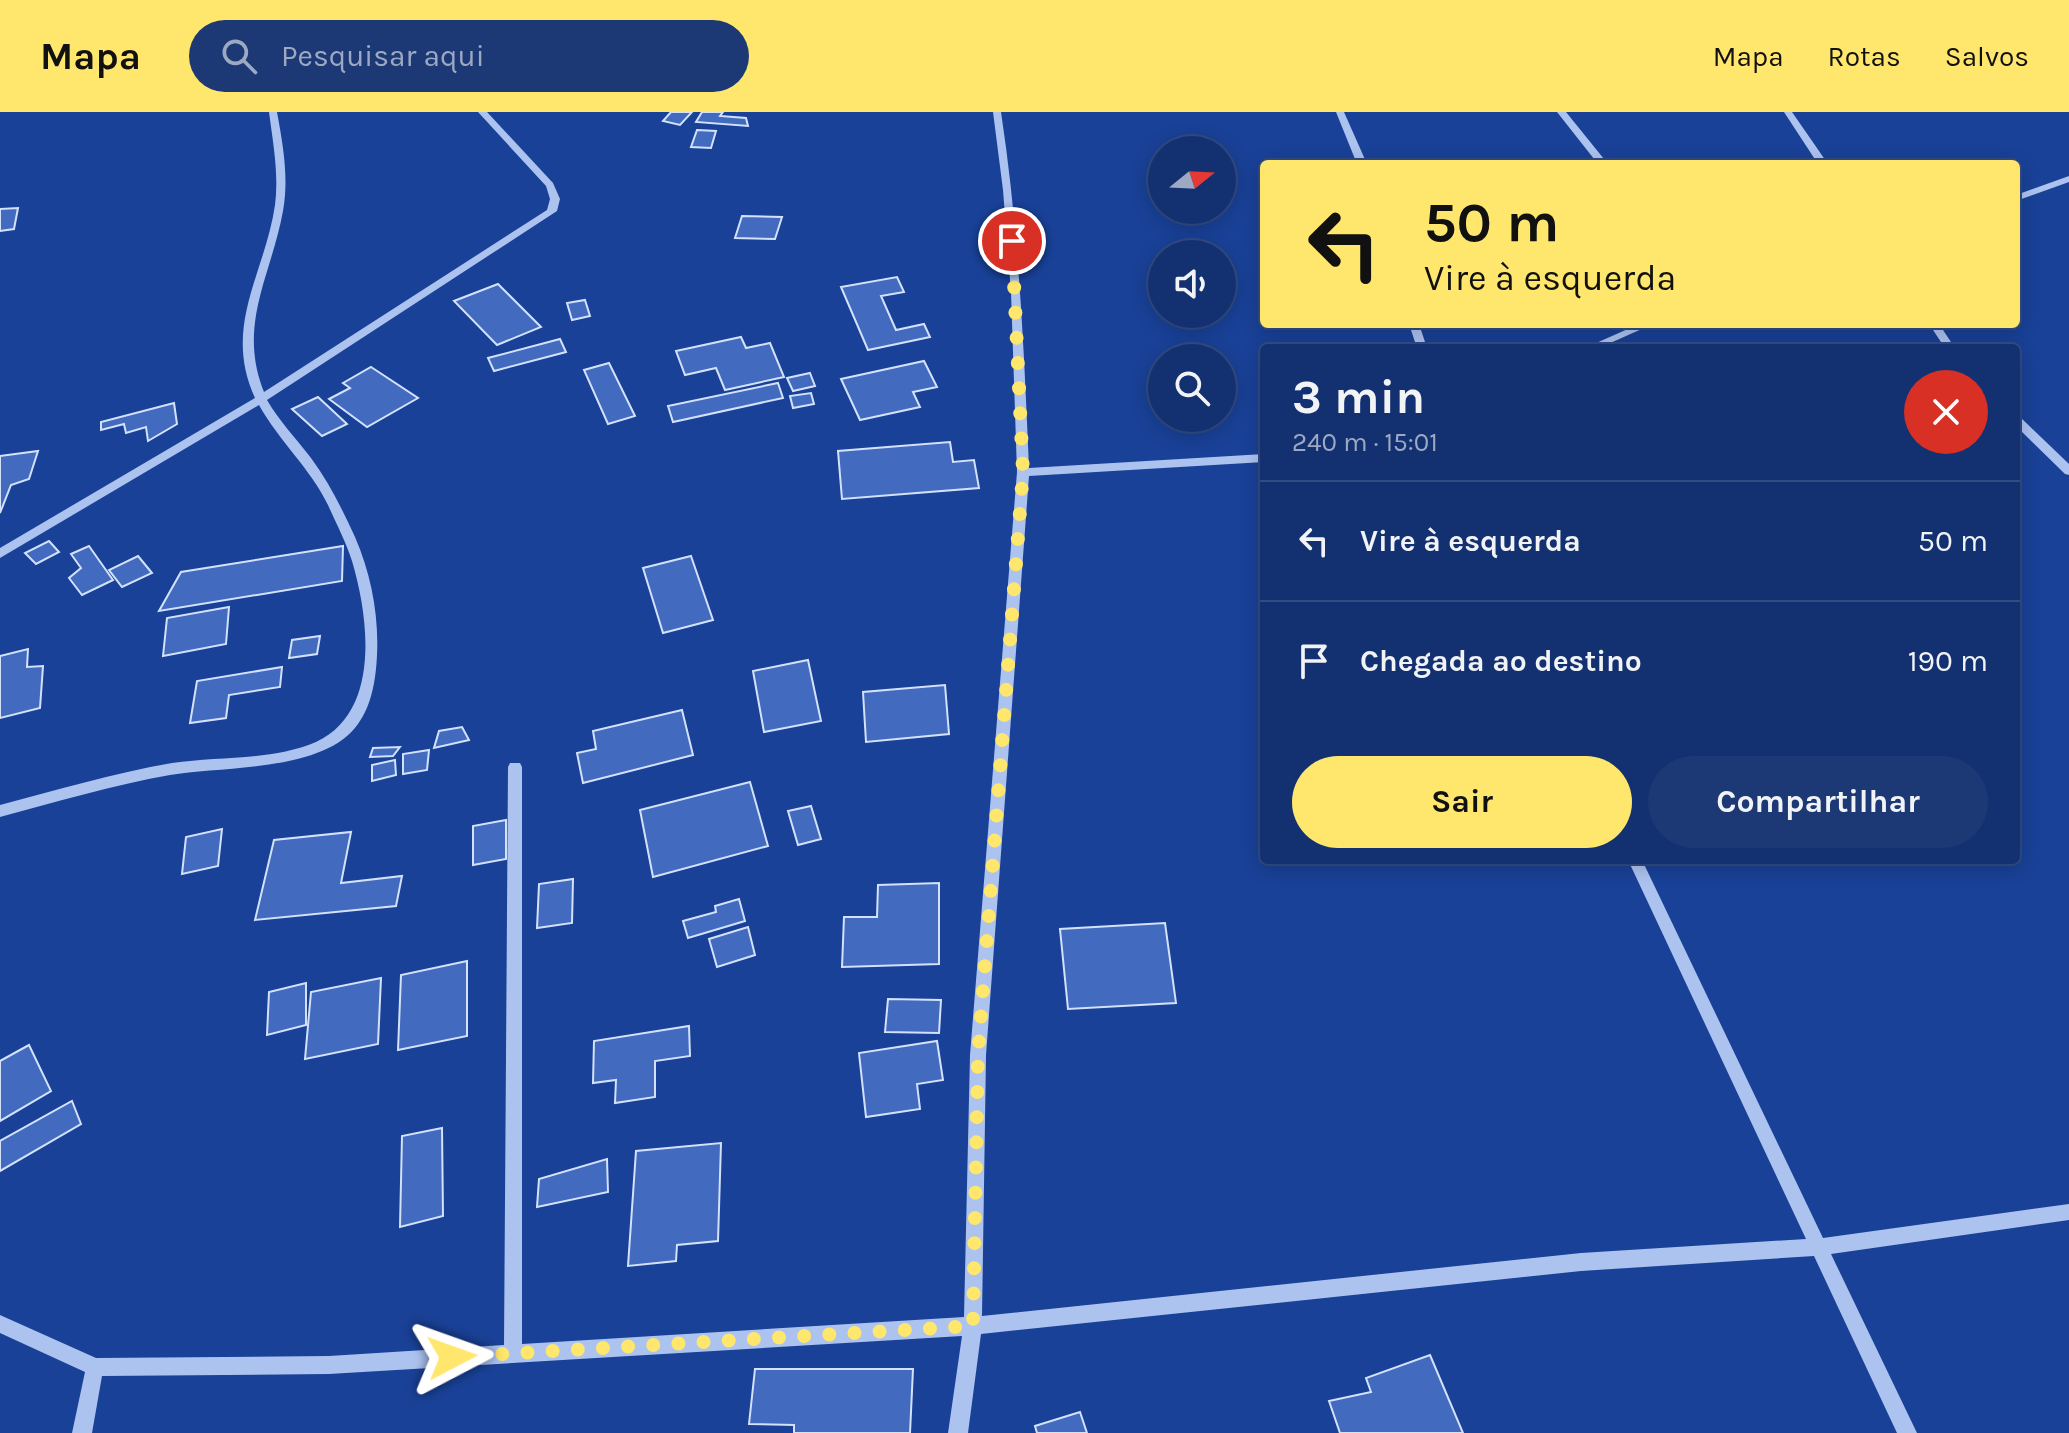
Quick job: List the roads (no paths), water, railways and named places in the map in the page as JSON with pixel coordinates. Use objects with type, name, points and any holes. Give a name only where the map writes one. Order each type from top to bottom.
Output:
[{"type":"street","points":[[0,811],[174,769],[296,753],[339,737],[361,709],[369,678],[370,619],[356,552],[317,474],[258,401],[249,361],[246,322],[279,212],[281,170],[273,112]]},
{"type":"street","points":[[0,554],[258,401],[552,211],[555,199],[550,185],[482,112]]},
{"type":"street","points":[[958,1433],[973,1326],[978,1055],[1023,472],[1014,263],[997,112]]},
{"type":"street","points":[[1340,112],[1360,160]]},
{"type":"street","points":[[1561,112],[1600,160]]},
{"type":"street","points":[[1788,112],[1820,160]]},
{"type":"street","points":[[2020,197],[2069,179]]},
{"type":"street","points":[[2052,186],[2069,195]]},
{"type":"street","points":[[1600,344],[1638,328]]},
{"type":"street","points":[[2020,424],[2069,471]]},
{"type":"street","points":[[1023,472],[1260,458]]},
{"type":"street","points":[[513,1352],[515,767]]},
{"type":"street","points":[[1637,864],[1907,1433]]},
{"type":"street","points":[[0,1324],[95,1367],[329,1365],[973,1326],[1581,1262],[1819,1247],[2069,1212]]},
{"type":"street","points":[[82,1433],[95,1367]]}]
